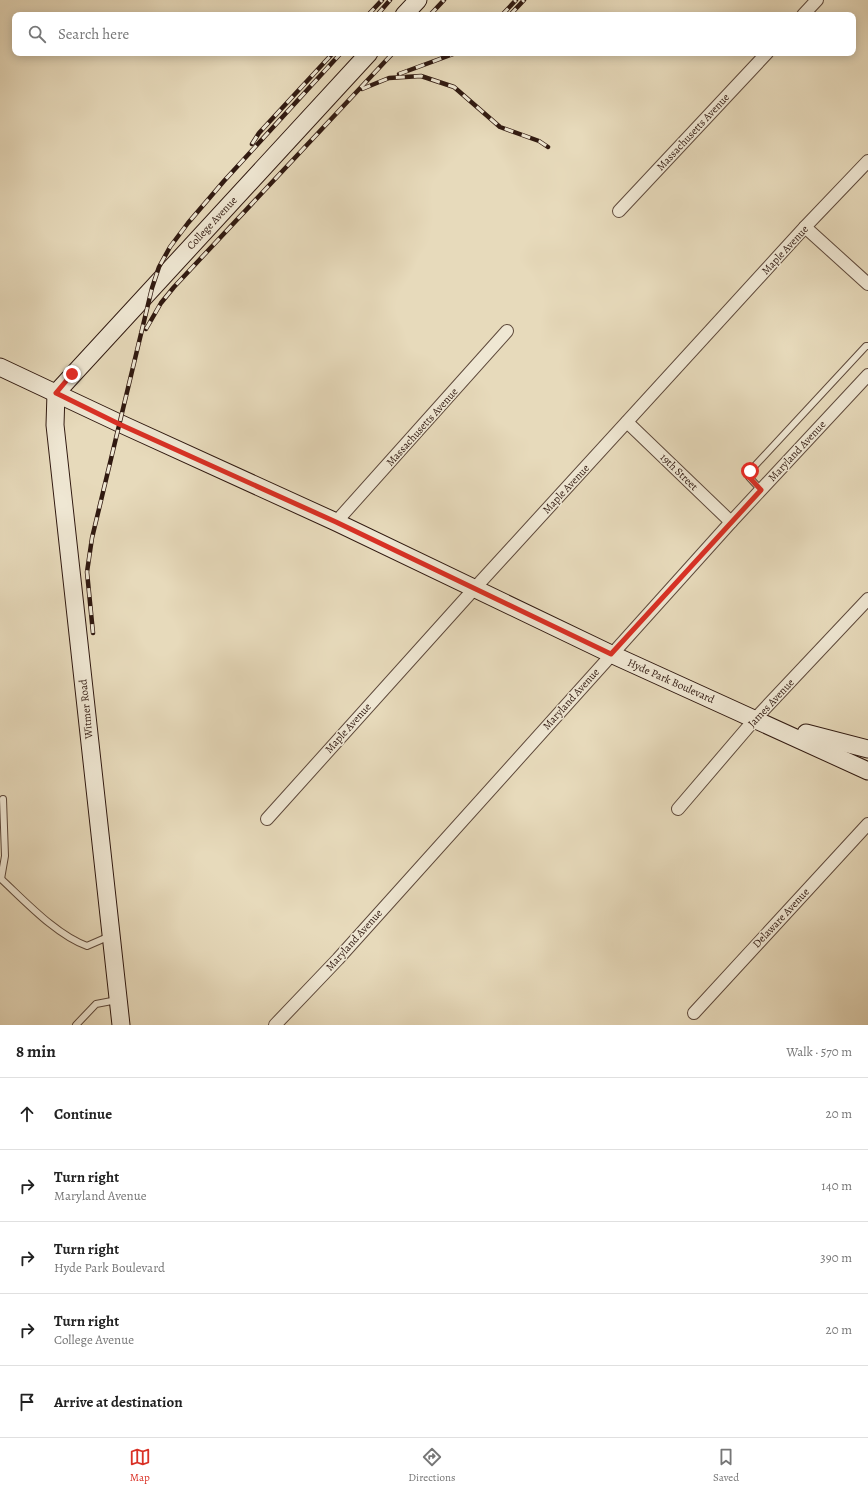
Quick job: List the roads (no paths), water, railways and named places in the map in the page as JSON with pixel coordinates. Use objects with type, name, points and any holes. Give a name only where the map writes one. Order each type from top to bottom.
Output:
[{"type":"main road","points":[[407,12],[418,0]]},
{"type":"main road","name":"College Avenue","points":[[56,393],[366,56]]},
{"type":"main road","name":"Hyde Park Boulevard","points":[[0,367],[119,424],[336,522],[611,654],[868,771]]},
{"type":"main road","name":"Witmer Road","points":[[56,393],[55,425],[121,1025]]},
{"type":"main road","name":"Hyde Park Boulevard","points":[[755,719],[848,745],[868,749]]},
{"type":"street","points":[[806,12],[817,0]]},
{"type":"street","name":"Massachusetts Avenue","points":[[619,211],[764,56]]},
{"type":"street","name":"Maple Avenue","points":[[267,819],[474,589],[805,227],[868,161]]},
{"type":"street","points":[[805,227],[868,284]]},
{"type":"street","name":"Massachusetts Avenue","points":[[336,522],[507,331]]},
{"type":"street","name":"Maryland Avenue","points":[[275,1025],[343,953],[731,522],[868,375]]},
{"type":"street","name":"19th Street","points":[[627,422],[731,522]]},
{"type":"street","name":"James Avenue","points":[[678,809],[755,719],[868,599]]},
{"type":"street","name":"Delaware Avenue","points":[[694,1013],[868,824]]},
{"type":"lane","points":[[761,490],[749,477],[750,471],[866,346],[868,346]]},
{"type":"lane","points":[[3,798],[5,856],[0,879],[63,934],[79,943],[87,946],[111,935]]},
{"type":"lane","points":[[76,1025],[96,1004],[119,1000]]},
{"type":"railway","points":[[371,12],[382,0]]},
{"type":"railway","points":[[380,12],[390,0]]},
{"type":"railway","points":[[433,12],[444,0]]},
{"type":"railway","points":[[505,12],[516,0]]},
{"type":"railway","points":[[513,12],[524,0]]},
{"type":"railway","points":[[252,144],[259,133],[330,56]]},
{"type":"railway","points":[[93,633],[87,572],[92,538],[152,288],[159,267],[170,247],[188,223],[224,181],[338,56]]},
{"type":"railway","points":[[146,329],[161,303],[174,287],[390,56]]},
{"type":"railway","points":[[399,74],[448,56]]},
{"type":"railway","points":[[362,89],[389,78],[421,76],[454,87],[500,127],[539,141],[548,147]]}]
